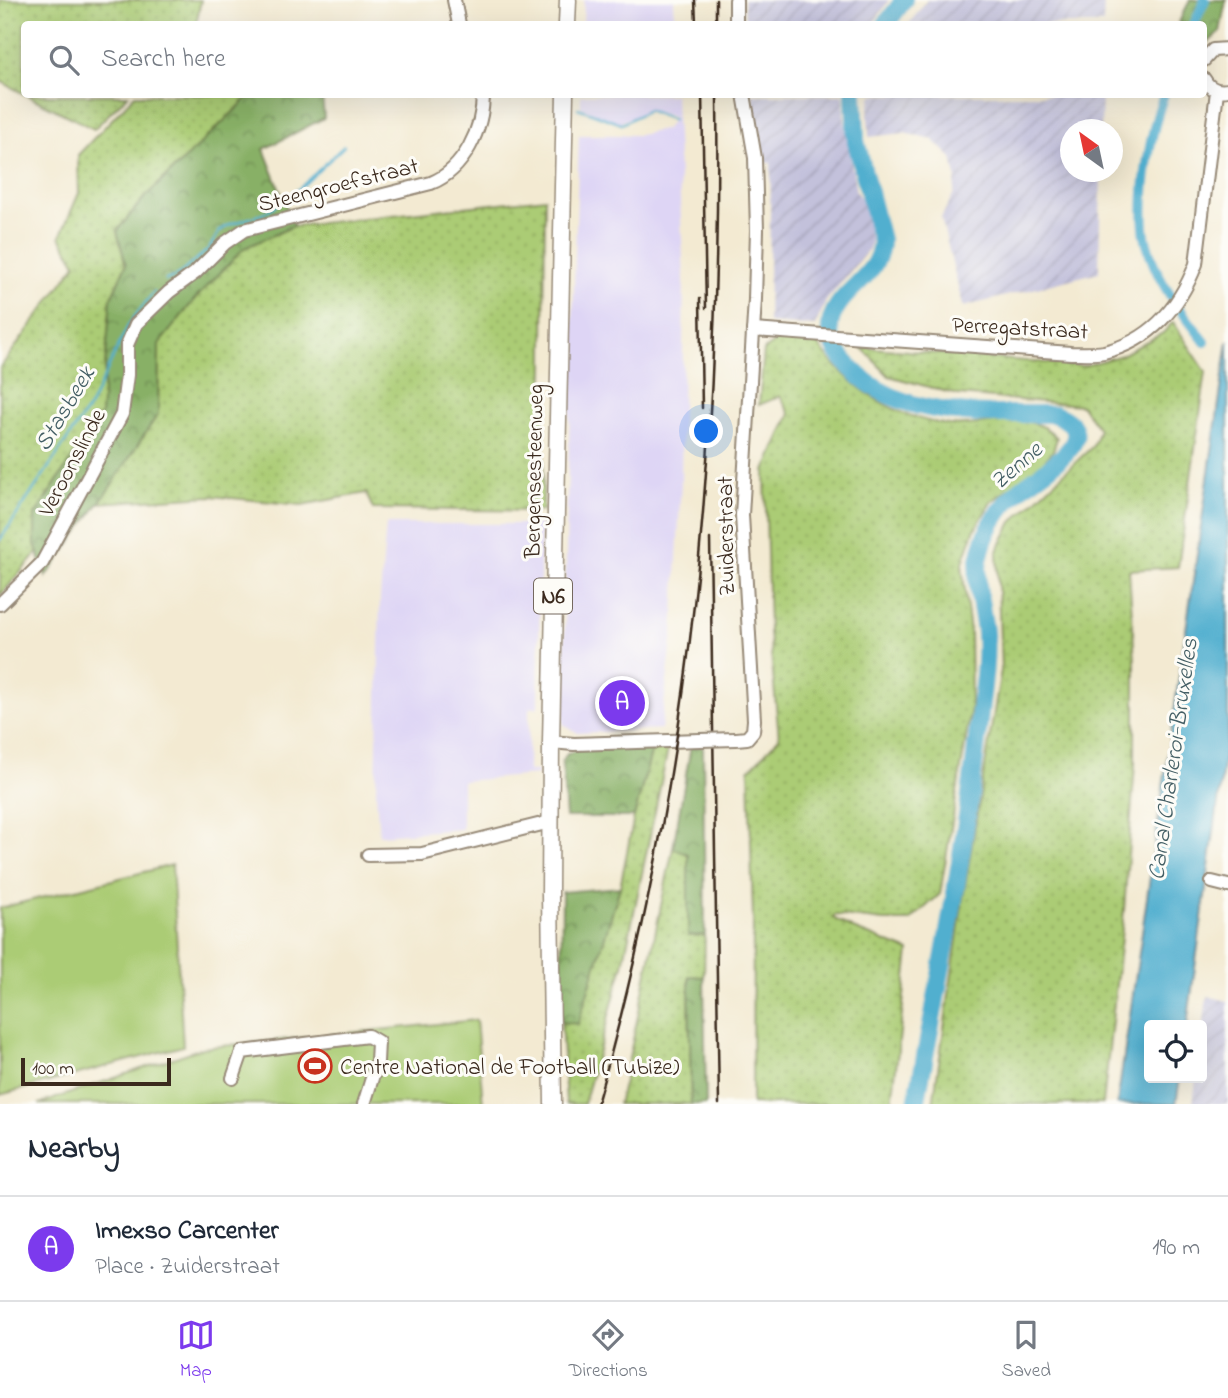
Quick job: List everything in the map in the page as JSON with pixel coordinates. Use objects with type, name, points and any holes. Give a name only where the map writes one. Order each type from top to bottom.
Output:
[{"type":"main road","points":[[567,21],[568,0]]},
{"type":"main road","name":"Bergensesteenweg","points":[[553,1104],[550,822],[565,98]]},
{"type":"street","points":[[454,0],[458,21]]},
{"type":"street","points":[[736,0],[736,21]]},
{"type":"street","points":[[1207,56],[1213,50],[1228,48]]},
{"type":"street","points":[[1207,84],[1223,90]]},
{"type":"street","name":"Perregatstraat","points":[[753,330],[1071,353],[1104,352],[1138,337],[1165,317],[1186,289],[1196,264],[1223,90]]},
{"type":"street","name":"Steengroefstraat","points":[[169,292],[244,230],[431,183],[446,176],[465,155],[483,112],[483,98]]},
{"type":"street","name":"Zuiderstraat","points":[[551,742],[574,744],[736,739],[747,738],[753,731],[741,514],[757,230],[755,158],[745,98]]},
{"type":"street","name":"Veroonslinde","points":[[0,604],[42,563],[122,414],[127,375],[127,345],[136,324],[169,292]]},
{"type":"street","points":[[368,855],[422,854],[550,822]]},
{"type":"street","points":[[1212,883],[1228,886]]},
{"type":"street","points":[[233,1078],[242,1052],[368,1036],[377,1042],[377,1062],[364,1104]]},
{"type":"shaded area","points":[[584,0],[674,0],[674,21],[583,21]]},
{"type":"shaded area","points":[[744,0],[889,0],[875,21],[745,21]]},
{"type":"shaded area","points":[[927,0],[1104,0],[1103,21],[911,21]]},
{"type":"shaded area","points":[[581,98],[675,98],[684,279],[681,482],[673,632],[661,729],[578,733],[563,724],[579,135],[639,135],[666,129],[674,117],[650,110],[620,122],[581,107]]},
{"type":"shaded area","points":[[753,98],[844,98],[856,192],[861,198],[871,240],[869,249],[826,301],[815,326],[768,323],[771,163],[764,163]]},
{"type":"shaded area","points":[[871,98],[1102,98],[1101,119],[1060,119],[1060,182],[1101,182],[1099,272],[963,307],[941,218],[954,193],[956,177],[952,158],[933,140],[904,133],[869,137],[868,113]]},
{"type":"shaded area","points":[[386,524],[541,524],[538,707],[529,708],[528,771],[537,771],[537,775],[462,781],[462,829],[379,835],[376,794],[380,598]]},
{"type":"shaded area","points":[[1207,996],[1228,1001],[1228,1104],[1193,1104],[1195,1083],[1207,1083],[1207,1020],[1204,1020]]},
{"type":"green space","points":[[0,0],[201,0],[197,21],[21,21],[21,92],[0,81]]},
{"type":"green space","points":[[1190,0],[1226,0],[1220,32],[1207,43],[1207,21],[1180,21]]},
{"type":"green space","points":[[32,98],[125,98],[94,129]]},
{"type":"green space","points":[[132,98],[248,98],[144,198],[117,231],[126,265],[111,298],[101,414],[35,515],[35,544],[38,552],[0,596],[0,368],[76,264],[60,237],[79,193],[78,155]]},
{"type":"green space","points":[[248,98],[322,98],[324,118],[264,149],[294,226],[244,248],[195,299],[159,344],[158,414],[46,577],[35,544],[35,515],[101,414],[111,298],[126,265],[117,231],[144,198]]},
{"type":"green space","points":[[545,198],[543,511],[373,509],[366,493],[302,505],[211,496],[99,503],[158,414],[159,344],[195,299],[244,247],[294,226]]},
{"type":"green space","points":[[1173,322],[1206,372],[1178,567],[1129,570],[1135,661],[1135,763],[1124,910],[1103,1104],[933,1104],[963,898],[1001,670],[997,551],[1012,522],[1093,446],[1099,429],[1081,405],[958,395],[889,376],[861,347],[1084,366],[1122,355],[1163,333]]},
{"type":"green space","points":[[779,339],[816,342],[858,386],[891,408],[910,415],[950,425],[1006,421],[1034,423],[1046,428],[1057,438],[1053,451],[1044,462],[991,502],[974,531],[962,565],[970,632],[971,708],[940,894],[910,921],[883,921],[835,915],[833,918],[853,929],[909,951],[892,1104],[752,1104],[753,920],[749,770],[779,738],[769,632],[765,471],[790,414],[780,396],[759,405],[764,350]]},
{"type":"green space","points":[[691,746],[703,747],[705,935],[688,936],[688,854],[673,848]]},
{"type":"green space","points":[[579,749],[652,749],[634,817],[566,817],[562,762],[567,754]]},
{"type":"green space","points":[[652,749],[668,749],[623,965],[584,1104],[566,1104],[561,1022],[578,1023],[620,887],[634,817]]},
{"type":"green space","points":[[673,848],[688,854],[688,936],[705,935],[704,977],[689,977],[691,1104],[618,1104],[626,1073]]},
{"type":"green space","points":[[172,865],[183,1046],[0,1095],[0,908]]},
{"type":"green space","points":[[620,887],[578,1024],[561,1022],[562,892]]},
{"type":"green space","points":[[689,976],[704,977],[706,1104],[691,1104]]},
{"type":"green space","name":"Centre National de Football (Tubize)","points":[[476,1020],[483,1104],[39,1104],[202,1048]]},
{"type":"water","name":"Canal Charleroi-Bruxelles","points":[[1228,341],[1228,731],[1188,1020],[1144,1020],[1144,1083],[1179,1083],[1176,1104],[1117,1104]]},
{"type":"waterway","name":"Zenne","points":[[888,21],[904,0]]},
{"type":"waterway","points":[[1195,21],[1205,0]]},
{"type":"waterway","name":"Zenne","points":[[854,98],[856,141],[881,240],[874,264],[843,299],[831,320],[831,336],[837,350],[864,380],[887,394],[913,404],[969,413],[1054,414],[1070,423],[1075,433],[1073,444],[1064,454],[1003,506],[992,523],[981,550],[978,578],[985,633],[985,659],[976,753],[953,904],[916,1104]]},
{"type":"waterway","points":[[1163,98],[1145,178],[1145,237],[1162,282],[1205,342]]},
{"type":"waterway","name":"Stasbeek","points":[[578,108],[622,124],[648,110],[673,120]]},
{"type":"waterway","name":"Stasbeek","points":[[166,280],[177,276],[209,249],[219,232],[228,225],[263,214],[300,188],[344,146]]},
{"type":"waterway","name":"Stasbeek","points":[[0,540],[91,404],[129,324],[154,292]]},
{"type":"railway","points":[[695,0],[696,21]]},
{"type":"railway","points":[[716,0],[716,21]]},
{"type":"railway","points":[[702,98],[706,308]]},
{"type":"railway","points":[[597,1104],[630,980],[656,856],[678,730],[694,604],[706,477],[713,350],[717,98]]},
{"type":"railway","points":[[700,299],[702,408]]},
{"type":"railway","points":[[710,539],[719,1104]]},
{"type":"place","name":"Imexso Carcenter","points":[[622,703]]},
{"type":"place","name":"Centre National de Football (Tubize)","points":[[315,1066]]}]
